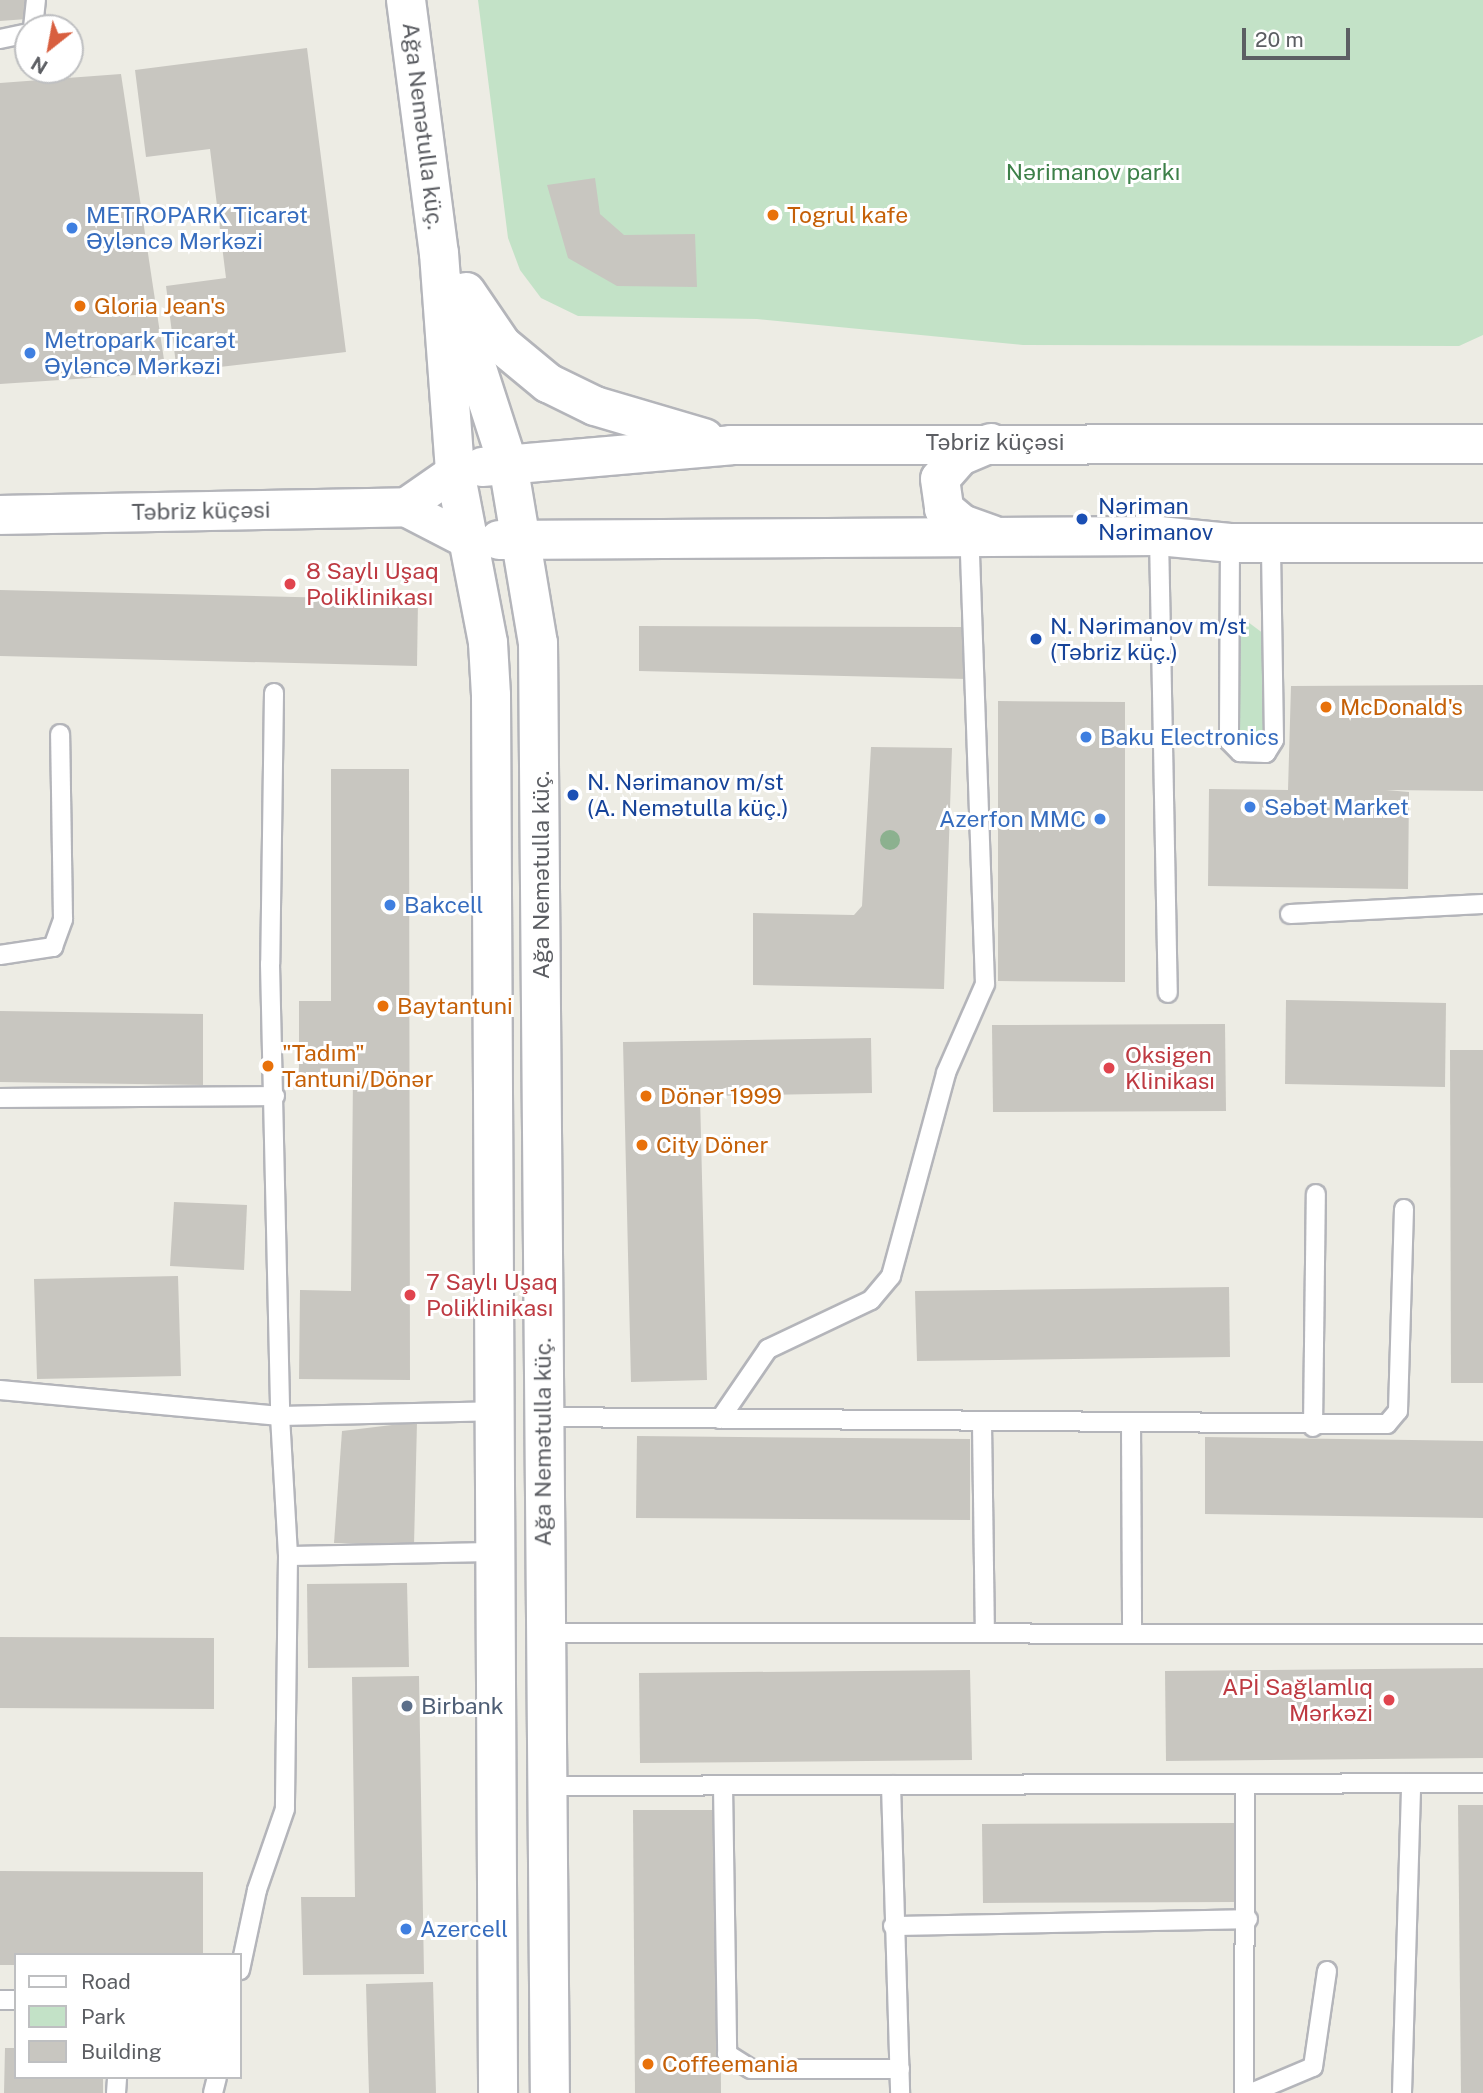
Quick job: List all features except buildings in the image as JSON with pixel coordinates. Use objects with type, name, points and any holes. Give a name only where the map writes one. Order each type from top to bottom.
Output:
[{"type":"main road","name":"Ağa Nemətulla küç.","points":[[406,0],[439,253],[508,464],[523,540],[540,687],[543,1633],[550,2093]]},
{"type":"main road","points":[[439,253],[502,345],[548,383],[595,406],[731,445]]},
{"type":"main road","points":[[439,253],[455,471],[488,643],[498,2093]]},
{"type":"main road","points":[[983,537],[944,509],[940,479],[960,456],[993,442]]},
{"type":"main road","name":"Təbriz küçəsi","points":[[455,471],[731,445],[993,442],[1483,444]]},
{"type":"main road","name":"Təbriz küçəsi","points":[[0,515],[403,507]]},
{"type":"main road","points":[[469,541],[1159,536],[1230,543],[1483,543]]},
{"type":"street","points":[[455,471],[403,507],[469,541]]},
{"type":"lane","points":[[1159,536],[1168,993]]},
{"type":"lane","points":[[720,1419],[768,1349],[871,1300],[891,1276],[946,1073],[985,984],[983,537]]},
{"type":"lane","points":[[1230,543],[1229,741],[1240,752],[1266,753],[1274,740],[1272,543]]},
{"type":"lane","points":[[242,1961],[257,1890],[285,1810],[288,1556],[280,1416],[275,1096],[274,693]]},
{"type":"lane","points":[[0,955],[53,947],[62,919],[60,734]]},
{"type":"lane","points":[[1290,914],[1483,904]]},
{"type":"lane","points":[[0,1098],[275,1096]]},
{"type":"lane","points":[[1313,1427],[1316,1194]]},
{"type":"lane","points":[[543,1417],[1313,1427],[1395,1421],[1404,1209]]},
{"type":"lane","points":[[0,1390],[280,1416],[493,1411]]},
{"type":"lane","points":[[982,1424],[985,1633]]},
{"type":"lane","points":[[1131,1425],[1132,1632]]},
{"type":"lane","points":[[288,1556],[494,1552]]},
{"type":"lane","points":[[543,1633],[1483,1633]]},
{"type":"lane","points":[[1402,2093],[1410,1783]]},
{"type":"lane","points":[[547,1786],[1483,1783]]},
{"type":"lane","points":[[1244,2093],[1248,1919],[1245,1784]]},
{"type":"lane","points":[[891,1785],[893,1926],[900,2093]]},
{"type":"lane","points":[[723,1786],[727,2054],[751,2069],[900,2069]]},
{"type":"lane","points":[[893,1926],[1248,1919]]},
{"type":"lane","points":[[1251,2093],[1313,2067],[1327,1971]]},
{"type":"green space","name":"Nərimanov parkı","points":[[478,0],[1483,0],[1483,335],[1459,346],[1023,345],[757,319],[578,316],[541,298],[520,270],[508,238]]},
{"type":"green space","points":[[1248,622],[1264,634],[1265,733],[1240,733],[1239,632]]},
{"type":"place","name":"Togrul kafe","points":[[773,215]]},
{"type":"place","name":"METROPARK Ticarət Əyləncə Mərkəzi","points":[[72,228]]},
{"type":"place","name":"Gloria Jean's","points":[[80,306]]},
{"type":"place","name":"Metropark Ticarət Əyləncə Mərkəzi","points":[[30,353]]},
{"type":"place","name":"Nəriman Nərimanov","points":[[1082,519]]},
{"type":"place","name":"8 Saylı Uşaq Poliklinikası","points":[[290,584]]},
{"type":"place","name":"N. Nərimanov m/st (Təbriz küç.)","points":[[1036,639]]},
{"type":"place","name":"McDonald's","points":[[1326,707]]},
{"type":"place","name":"Baku Electronics","points":[[1086,737]]},
{"type":"place","name":"N. Nərimanov m/st (A. Nemətulla küç.)","points":[[573,795]]},
{"type":"place","name":"Səbət Market","points":[[1250,807]]},
{"type":"place","name":"Azerfon MMC","points":[[1100,819]]},
{"type":"place","name":"Bakcell","points":[[390,905]]},
{"type":"place","name":"Baytantuni","points":[[383,1006]]},
{"type":"place","name":"\"Tadım\" Tantuni/Dönər","points":[[268,1066]]},
{"type":"place","name":"Oksigen Klinikası","points":[[1109,1068]]},
{"type":"place","name":"Dönər 1999","points":[[646,1096]]},
{"type":"place","name":"City Döner","points":[[642,1145]]},
{"type":"place","name":"7 Saylı Uşaq Poliklinikası","points":[[410,1295]]},
{"type":"place","name":"APİ Sağlamlıq Mərkəzi","points":[[1389,1700]]},
{"type":"place","name":"Birbank","points":[[407,1706]]},
{"type":"place","name":"Azercell","points":[[406,1929]]},
{"type":"place","name":"Coffeemania","points":[[648,2064]]}]
